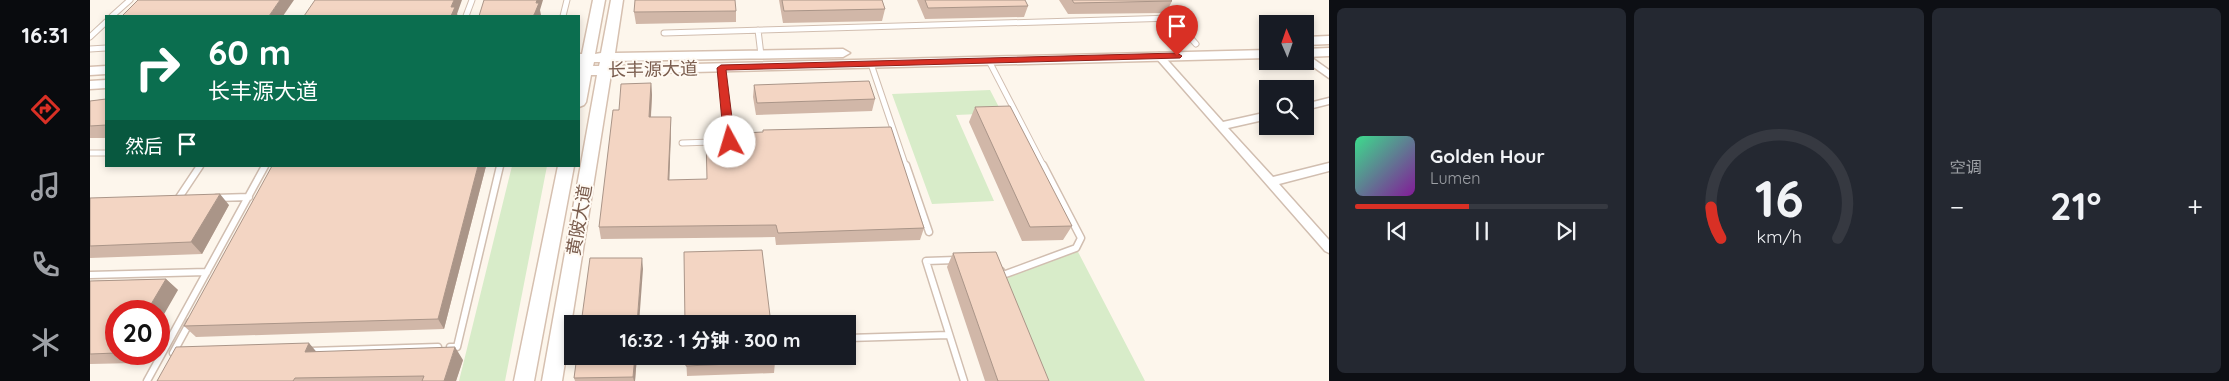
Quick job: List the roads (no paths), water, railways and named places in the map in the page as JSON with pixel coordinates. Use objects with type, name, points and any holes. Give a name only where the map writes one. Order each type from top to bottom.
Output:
[{"type":"main road","points":[[580,90],[582,65],[599,0]]},
{"type":"main road","name":"黄陂大道","points":[[552,381],[617,0]]},
{"type":"main road","points":[[1314,41],[1329,40]]},
{"type":"main road","name":"长丰源大道","points":[[582,65],[761,55],[1259,42]]},
{"type":"main road","points":[[1314,53],[1329,52]]},
{"type":"main road","name":"长丰源大道","points":[[606,64],[721,68],[1259,54]]},
{"type":"main road","points":[[90,71],[105,70]]},
{"type":"main road","points":[[90,84],[105,84]]},
{"type":"main road","name":"黄陂大道","points":[[524,381],[566,167]]},
{"type":"street","points":[[1159,56],[1329,248]]},
{"type":"street","points":[[1314,62],[1329,75]]},
{"type":"street","points":[[1314,105],[1329,101]]},
{"type":"street","points":[[1220,126],[1259,117]]},
{"type":"street","points":[[1270,182],[1329,167]]},
{"type":"lane","points":[[113,15],[130,0]]},
{"type":"lane","points":[[466,15],[472,0]]},
{"type":"lane","points":[[563,15],[567,0]]},
{"type":"lane","points":[[664,33],[1173,18],[1196,44]]},
{"type":"lane","points":[[90,37],[105,23]]},
{"type":"lane","points":[[758,30],[761,55]]},
{"type":"lane","points":[[90,49],[105,48]]},
{"type":"lane","points":[[989,61],[1081,238],[1076,248],[1003,275]]},
{"type":"lane","points":[[871,64],[929,232]]},
{"type":"lane","points":[[682,143],[730,142],[721,68]]},
{"type":"lane","points":[[90,153],[105,153]]},
{"type":"lane","points":[[178,199],[199,167]]},
{"type":"lane","points":[[147,381],[264,167]]},
{"type":"lane","points":[[300,352],[457,347],[500,167]]},
{"type":"lane","points":[[204,198],[248,197]]},
{"type":"lane","points":[[168,199],[187,199]]},
{"type":"lane","points":[[961,259],[926,261],[964,381]]},
{"type":"lane","points":[[1000,266],[1007,284]]},
{"type":"lane","points":[[90,275],[207,272]]},
{"type":"lane","points":[[181,355],[171,356],[195,313]]},
{"type":"lane","points":[[856,338],[949,335]]}]
